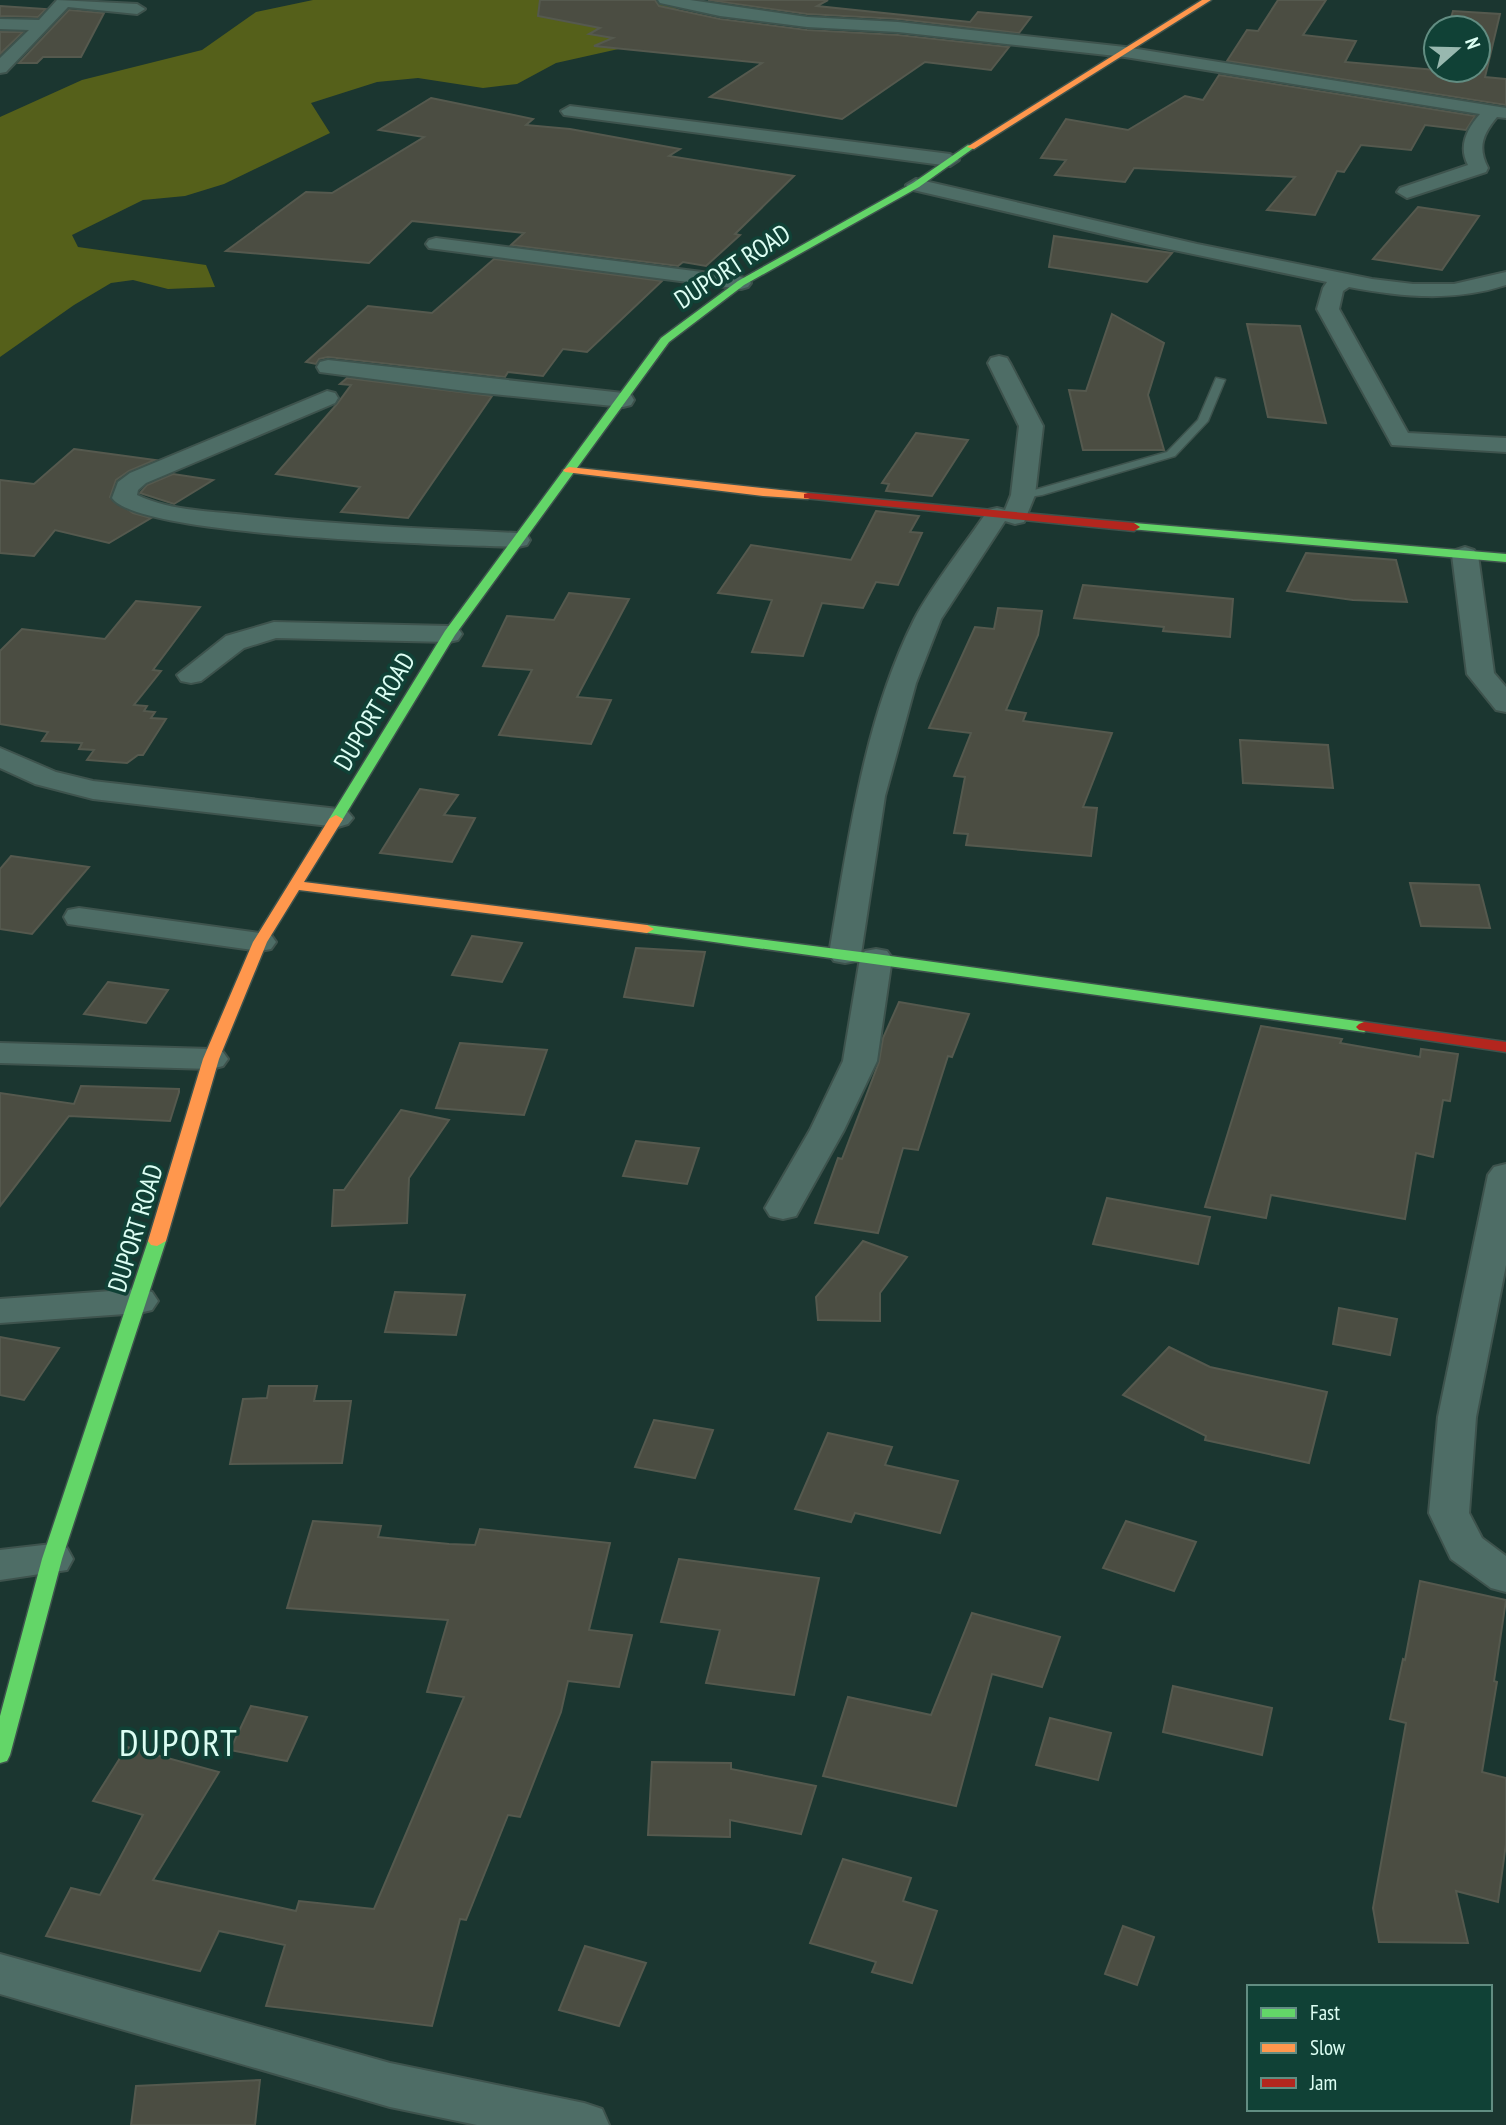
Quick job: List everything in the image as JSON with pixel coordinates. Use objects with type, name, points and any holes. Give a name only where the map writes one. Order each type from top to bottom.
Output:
[{"type":"street","points":[[666,0],[720,11],[807,22],[898,27],[1125,52],[1500,112]]},
{"type":"street","name":"DUPORT ROAD","points":[[0,1755],[52,1559],[139,1301],[211,1059],[260,942],[449,634],[665,340],[741,283],[916,185],[950,160],[1207,0]]},
{"type":"street","points":[[0,68],[65,1],[137,9]]},
{"type":"street","points":[[0,23],[43,25]]},
{"type":"street","points":[[570,111],[950,160]]},
{"type":"street","points":[[1407,192],[1479,169],[1473,157],[1475,131],[1500,112]]},
{"type":"street","points":[[916,185],[1218,255],[1409,289],[1453,291],[1477,288],[1506,278]]},
{"type":"street","points":[[436,244],[741,283]]},
{"type":"street","points":[[1346,279],[1333,289],[1328,309],[1401,439],[1506,445]]},
{"type":"street","points":[[782,1208],[827,1130],[860,1061],[861,956],[871,796],[902,683],[928,619],[1023,495],[1031,426],[999,363]]},
{"type":"street","points":[[328,367],[623,400]]},
{"type":"street","points":[[327,398],[138,478],[127,488],[124,498],[138,505],[184,514],[286,527],[402,536],[518,540]]},
{"type":"street","points":[[569,470],[762,493],[866,499],[1006,516],[1506,558]]},
{"type":"street","points":[[1465,555],[1481,674],[1506,704]]},
{"type":"street","points":[[191,675],[235,642],[253,634],[274,630],[449,634]]},
{"type":"street","points":[[0,757],[23,771],[63,785],[112,793],[338,818]]},
{"type":"street","points":[[296,885],[861,956],[1506,1047]]},
{"type":"street","points":[[79,917],[260,942]]},
{"type":"street","points":[[0,1053],[211,1059]]},
{"type":"street","points":[[1506,1175],[1457,1417],[1449,1513],[1466,1548],[1506,1577]]},
{"type":"street","points":[[0,1311],[139,1301]]},
{"type":"street","points":[[0,1565],[52,1559]]},
{"type":"street","points":[[0,1974],[390,2085],[584,2125]]},
{"type":"lane","points":[[1023,495],[1042,492],[1171,454],[1203,421],[1220,380]]},
{"type":"green space","points":[[313,0],[664,0],[699,24],[623,48],[556,63],[517,84],[483,88],[418,78],[377,82],[311,103],[330,133],[224,184],[185,196],[143,200],[72,235],[78,247],[206,265],[215,287],[168,289],[133,280],[111,283],[74,305],[0,357],[0,117],[82,80],[202,50],[256,12]]},
{"type":"building","points":[[540,0],[655,0],[659,6],[720,19],[807,30],[898,35],[1009,47],[991,70],[925,62],[842,119],[710,97],[762,63],[594,46],[613,38],[589,34],[600,28],[538,16]]},
{"type":"building","points":[[708,0],[828,0],[817,6],[970,22],[978,12],[1031,17],[1019,33],[898,19],[807,14]]},
{"type":"building","points":[[1278,0],[1326,0],[1303,35],[1356,41],[1345,62],[1422,69],[1422,84],[1492,84],[1492,78],[1506,79],[1506,105],[1227,61],[1247,30],[1258,31]]},
{"type":"building","points":[[0,6],[46,9],[38,17],[0,16]]},
{"type":"building","points":[[69,10],[104,13],[81,57],[43,57],[37,63],[19,63]]},
{"type":"building","points":[[1453,11],[1500,14],[1492,48],[1492,14],[1452,14]]},
{"type":"building","points":[[0,32],[23,32],[0,54]]},
{"type":"building","points":[[1219,75],[1475,116],[1466,130],[1425,125],[1411,150],[1361,145],[1344,172],[1337,171],[1315,215],[1267,210],[1295,177],[1134,168],[1125,182],[1055,175],[1066,160],[1041,158],[1066,119],[1128,130],[1185,96],[1203,100]]},
{"type":"building","points":[[431,98],[533,119],[526,125],[570,129],[680,149],[669,156],[794,176],[735,234],[740,235],[706,266],[683,262],[678,266],[511,245],[524,233],[412,221],[369,263],[226,251],[306,192],[332,193],[424,137],[379,130]]},
{"type":"building","points":[[1418,207],[1479,216],[1442,270],[1373,259]]},
{"type":"building","points":[[1054,236],[1172,253],[1147,282],[1049,267]]},
{"type":"building","points":[[494,259],[662,281],[587,352],[563,349],[543,376],[508,372],[505,377],[328,357],[319,359],[316,364],[306,362],[368,306],[432,313]]},
{"type":"building","points":[[1112,314],[1164,343],[1148,395],[1164,450],[1083,450],[1069,390],[1086,391]]},
{"type":"building","points":[[1247,324],[1300,326],[1326,423],[1268,417]]},
{"type":"building","points":[[347,378],[492,396],[408,518],[341,512],[360,487],[276,474],[337,404],[351,385],[340,384]]},
{"type":"building","points":[[916,433],[968,440],[932,496],[886,491],[889,484],[882,483]]},
{"type":"building","points":[[74,449],[155,460],[116,480],[110,497],[133,513],[151,518],[109,543],[55,530],[34,556],[0,553],[0,480],[34,484]]},
{"type":"building","points":[[173,474],[213,480],[174,504],[140,493],[147,485]]},
{"type":"building","points":[[876,511],[919,516],[910,532],[922,533],[898,585],[876,582],[863,608],[822,603],[803,656],[752,652],[772,600],[718,593],[751,545],[851,560]]},
{"type":"building","points":[[1306,553],[1396,560],[1407,602],[1353,600],[1287,591]]},
{"type":"building","points":[[1083,585],[1233,599],[1230,637],[1163,631],[1164,627],[1074,618]]},
{"type":"building","points":[[569,593],[629,599],[577,697],[611,700],[591,744],[499,735],[532,670],[483,666],[507,616],[554,620]]},
{"type":"building","points":[[136,601],[200,607],[153,670],[161,671],[134,705],[147,706],[144,711],[155,712],[151,718],[166,719],[143,755],[138,755],[127,763],[87,760],[94,750],[79,749],[82,743],[42,741],[48,732],[0,724],[0,651],[22,629],[105,639]]},
{"type":"building","points":[[998,608],[1042,611],[1038,635],[1006,710],[1026,713],[1023,721],[1112,733],[1083,807],[1097,808],[1091,856],[966,845],[968,834],[954,833],[965,777],[954,776],[971,733],[929,728],[975,627],[994,629]]},
{"type":"building","points":[[1240,740],[1328,745],[1333,788],[1243,783]]},
{"type":"building","points":[[420,789],[458,795],[444,815],[475,818],[452,862],[380,853]]},
{"type":"building","points":[[11,856],[89,867],[32,934],[0,929],[0,869]]},
{"type":"building","points":[[1410,883],[1479,885],[1490,928],[1421,926]]},
{"type":"building","points":[[472,936],[522,943],[502,982],[452,975]]},
{"type":"building","points":[[636,948],[705,952],[693,1006],[624,997]]},
{"type":"building","points":[[108,982],[168,990],[146,1023],[84,1014]]},
{"type":"building","points":[[899,1002],[969,1014],[952,1057],[948,1056],[918,1150],[903,1148],[878,1233],[815,1223],[838,1158],[842,1159],[879,1062],[883,1038]]},
{"type":"building","points":[[1261,1026],[1342,1039],[1340,1043],[1420,1057],[1421,1049],[1458,1054],[1450,1101],[1443,1100],[1433,1157],[1416,1153],[1405,1219],[1271,1195],[1266,1218],[1205,1207]]},
{"type":"building","points":[[460,1043],[547,1050],[524,1115],[436,1108]]},
{"type":"building","points":[[81,1086],[179,1089],[179,1092],[170,1121],[69,1116],[0,1206],[0,1093],[74,1104]]},
{"type":"building","points":[[401,1110],[449,1120],[409,1178],[407,1223],[332,1226],[334,1190],[344,1190]]},
{"type":"building","points":[[636,1141],[699,1148],[687,1184],[623,1176]]},
{"type":"building","points":[[1107,1198],[1210,1217],[1198,1264],[1093,1244]]},
{"type":"building","points":[[863,1241],[907,1257],[880,1293],[880,1321],[818,1320],[816,1297]]},
{"type":"building","points":[[395,1292],[465,1295],[456,1335],[385,1332]]},
{"type":"building","points":[[1339,1308],[1397,1319],[1390,1355],[1333,1344]]},
{"type":"building","points":[[0,1337],[59,1348],[24,1400],[0,1395]]},
{"type":"building","points":[[1169,1347],[1210,1367],[1327,1392],[1309,1463],[1205,1440],[1206,1436],[1123,1395]]},
{"type":"building","points":[[269,1386],[317,1386],[314,1401],[351,1401],[342,1463],[230,1464],[243,1399],[267,1398]]},
{"type":"building","points":[[654,1420],[713,1430],[695,1478],[635,1467]]},
{"type":"building","points":[[828,1433],[892,1447],[885,1465],[958,1481],[940,1533],[855,1513],[851,1522],[795,1509]]},
{"type":"building","points":[[313,1521],[381,1526],[378,1537],[449,1544],[475,1545],[480,1529],[610,1543],[589,1630],[632,1635],[619,1687],[568,1681],[561,1712],[520,1817],[508,1815],[466,1920],[460,1919],[432,2026],[266,2006],[285,1945],[219,1931],[200,1971],[46,1936],[71,1888],[100,1895],[143,1815],[93,1801],[127,1747],[219,1772],[153,1880],[296,1911],[299,1901],[374,1909],[464,1697],[427,1692],[448,1620],[287,1608]]},
{"type":"building","points":[[1126,1521],[1196,1542],[1174,1591],[1103,1568]]},
{"type":"building","points":[[679,1559],[819,1578],[794,1695],[706,1683],[720,1630],[661,1622]]},
{"type":"building","points":[[1420,1581],[1506,1600],[1494,1681],[1497,1682],[1482,1772],[1506,1778],[1506,1844],[1498,1902],[1456,1891],[1468,1943],[1379,1942],[1373,1908],[1406,1723],[1390,1719],[1403,1659],[1405,1660]]},
{"type":"building","points":[[972,1613],[1060,1637],[1042,1687],[992,1674],[956,1806],[823,1776],[848,1697],[931,1715]]},
{"type":"building","points":[[1173,1686],[1272,1708],[1262,1755],[1163,1732]]},
{"type":"building","points":[[251,1706],[307,1717],[287,1761],[230,1750]]},
{"type":"building","points":[[1050,1718],[1111,1733],[1098,1780],[1036,1765]]},
{"type":"building","points":[[652,1762],[731,1763],[731,1769],[816,1786],[801,1834],[730,1820],[730,1837],[648,1835]]},
{"type":"building","points":[[843,1859],[911,1878],[903,1901],[937,1911],[912,1983],[872,1972],[876,1962],[810,1943]]},
{"type":"building","points":[[1123,1926],[1154,1937],[1137,1985],[1105,1974]]},
{"type":"building","points":[[585,1946],[646,1963],[619,2026],[559,2010]]},
{"type":"building","points":[[260,2080],[255,2125],[131,2125],[136,2086]]},
{"type":"traffic: fast","points":[[336,819],[449,634],[665,340],[741,283],[916,185],[971,147]]},
{"type":"traffic: fast","points":[[1134,527],[1506,558]]},
{"type":"traffic: fast","points":[[647,929],[876,958],[1364,1027]]},
{"type":"traffic: fast","points":[[0,1755],[52,1559],[157,1241]]},
{"type":"traffic: slow","points":[[971,147],[1207,0]]},
{"type":"traffic: slow","points":[[569,470],[808,496]]},
{"type":"traffic: slow","points":[[157,1241],[211,1059],[260,942],[336,819]]},
{"type":"traffic: slow","points":[[296,885],[647,929]]},
{"type":"traffic: jam","points":[[808,496],[1134,527]]},
{"type":"traffic: jam","points":[[1364,1027],[1506,1047]]},
{"type":"district","name":"DUPORT","points":[[179,1742]]}]
